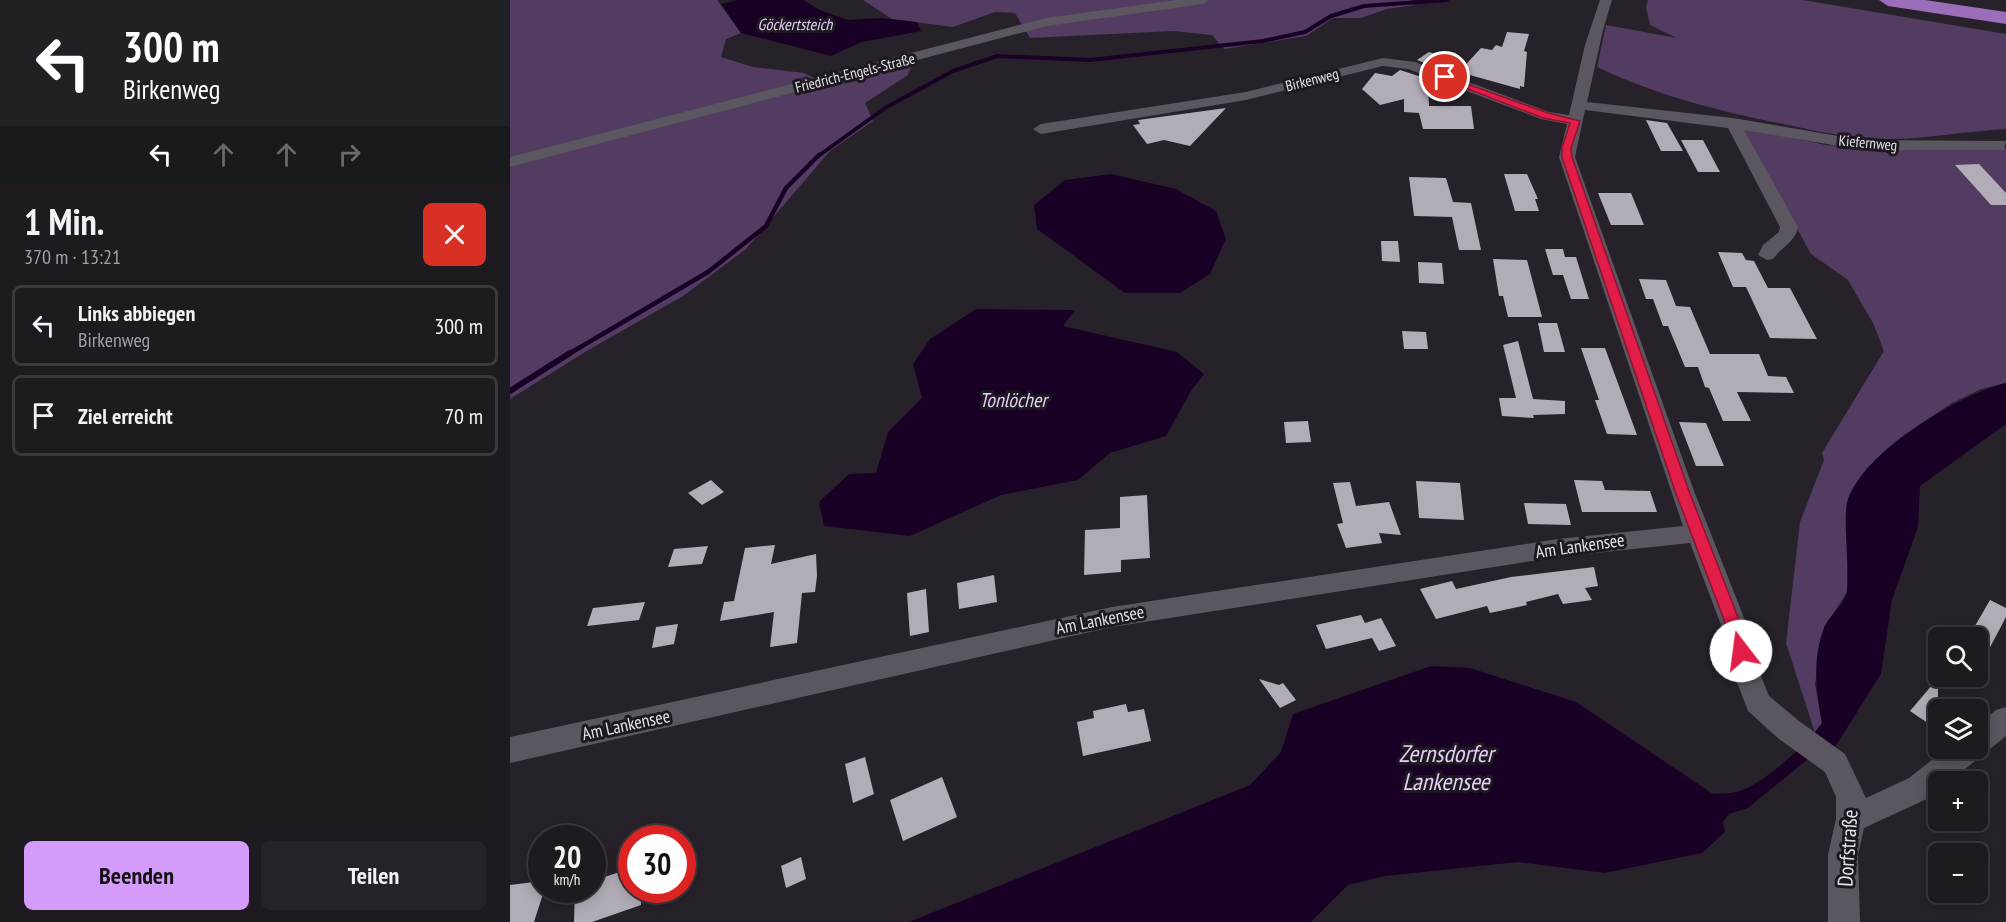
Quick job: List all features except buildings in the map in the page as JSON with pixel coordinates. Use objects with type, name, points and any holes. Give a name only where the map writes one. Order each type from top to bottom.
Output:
[{"type":"highway","points":[[1888,0],[2006,18]]},
{"type":"highway","points":[[1954,0],[2006,8]]},
{"type":"street","name":"Friedrich-Engels-Straße","points":[[510,162],[1046,22],[1203,0]]},
{"type":"street","name":"Dorfstraße","points":[[1606,0],[1593,36],[1567,148],[1567,157],[1698,533],[1733,621],[1743,664],[1758,703],[1789,730],[1835,763],[1851,797],[1851,819],[1844,855],[1844,922]]},
{"type":"street","name":"Birkenweg","points":[[1041,129],[1246,96],[1383,62],[1410,65],[1546,116],[1575,121]]},
{"type":"street","name":"Kiefernweg","points":[[1578,105],[1733,123],[1873,146],[2004,145]]},
{"type":"street","points":[[1733,123],[1789,227],[1788,234],[1769,249],[1767,255]]},
{"type":"street","name":"Am Lankensee","points":[[510,750],[1112,617],[1558,548],[1698,533]]},
{"type":"street","points":[[1988,733],[2006,719]]},
{"type":"street","points":[[1851,819],[1919,788],[1955,759]]},
{"type":"shaded area","points":[[510,0],[717,0],[741,33],[726,39],[721,57],[753,67],[804,73],[816,79],[510,159]]},
{"type":"shaded area","points":[[863,0],[1412,0],[1415,5],[1387,9],[1361,18],[1333,18],[1306,36],[1224,49],[1212,35],[1173,31],[1030,38],[1015,13],[995,12],[953,27],[892,19]]},
{"type":"shaded area","points":[[1648,0],[1803,0],[2006,34],[2006,129],[1903,139],[1838,135],[1715,109],[1667,95],[1597,67],[1606,25],[1677,38],[1650,25],[1646,7]]},
{"type":"shaded area","points":[[912,64],[908,75],[865,103],[873,121],[830,151],[746,249],[683,296],[585,352],[510,399],[510,164],[822,83]]},
{"type":"shaded area","points":[[1741,127],[1826,145],[1899,150],[2006,148],[2006,383],[1981,389],[1952,403],[1919,425],[1867,468],[1848,500],[1847,592],[1824,628],[1815,684],[1822,723],[1815,733],[1786,643],[1800,522],[1824,460],[1822,453],[1884,351],[1873,323],[1848,280],[1811,254]]},
{"type":"water","name":"Göckertsteich","points":[[738,0],[803,0],[822,11],[848,20],[881,18],[917,22],[921,31],[862,42],[831,56],[741,33],[721,4]]},
{"type":"water","points":[[1111,174],[1176,189],[1216,211],[1226,239],[1210,274],[1180,293],[1125,293],[1037,229],[1034,205],[1065,180]]},
{"type":"water","name":"Tonlöcher","points":[[976,309],[1075,310],[1063,326],[1177,352],[1204,374],[1191,391],[1166,436],[1110,453],[1078,480],[1001,495],[910,536],[824,526],[819,502],[849,474],[876,473],[888,432],[922,398],[913,364],[930,339]]},
{"type":"water","name":"Zernsdorfer Lankensee","points":[[2006,383],[2006,424],[1920,486],[1918,527],[1892,600],[1881,674],[1835,747],[1808,759],[1748,808],[1729,814],[1723,822],[1725,832],[1702,853],[1605,873],[1518,862],[1385,876],[1348,885],[1311,922],[909,922],[1250,785],[1281,752],[1293,714],[1431,666],[1470,668],[1576,702],[1713,794],[1733,793],[1746,788],[1783,764],[1822,723],[1817,687],[1818,652],[1826,623],[1846,595],[1848,580],[1846,507],[1858,480],[1893,444],[1916,427],[1963,400]]},
{"type":"waterway","points":[[817,157],[885,108],[953,71],[997,56],[1090,60],[1263,41],[1305,32],[1331,16],[1364,6],[1447,0]]},
{"type":"waterway","points":[[567,355],[708,272],[766,226],[786,188],[817,157]]},
{"type":"waterway","points":[[510,391],[570,353]]},
{"type":"route","points":[[1445,77],[1546,116],[1575,121],[1567,148],[1567,157],[1590,217],[1682,491],[1725,601],[1741,651]]}]
